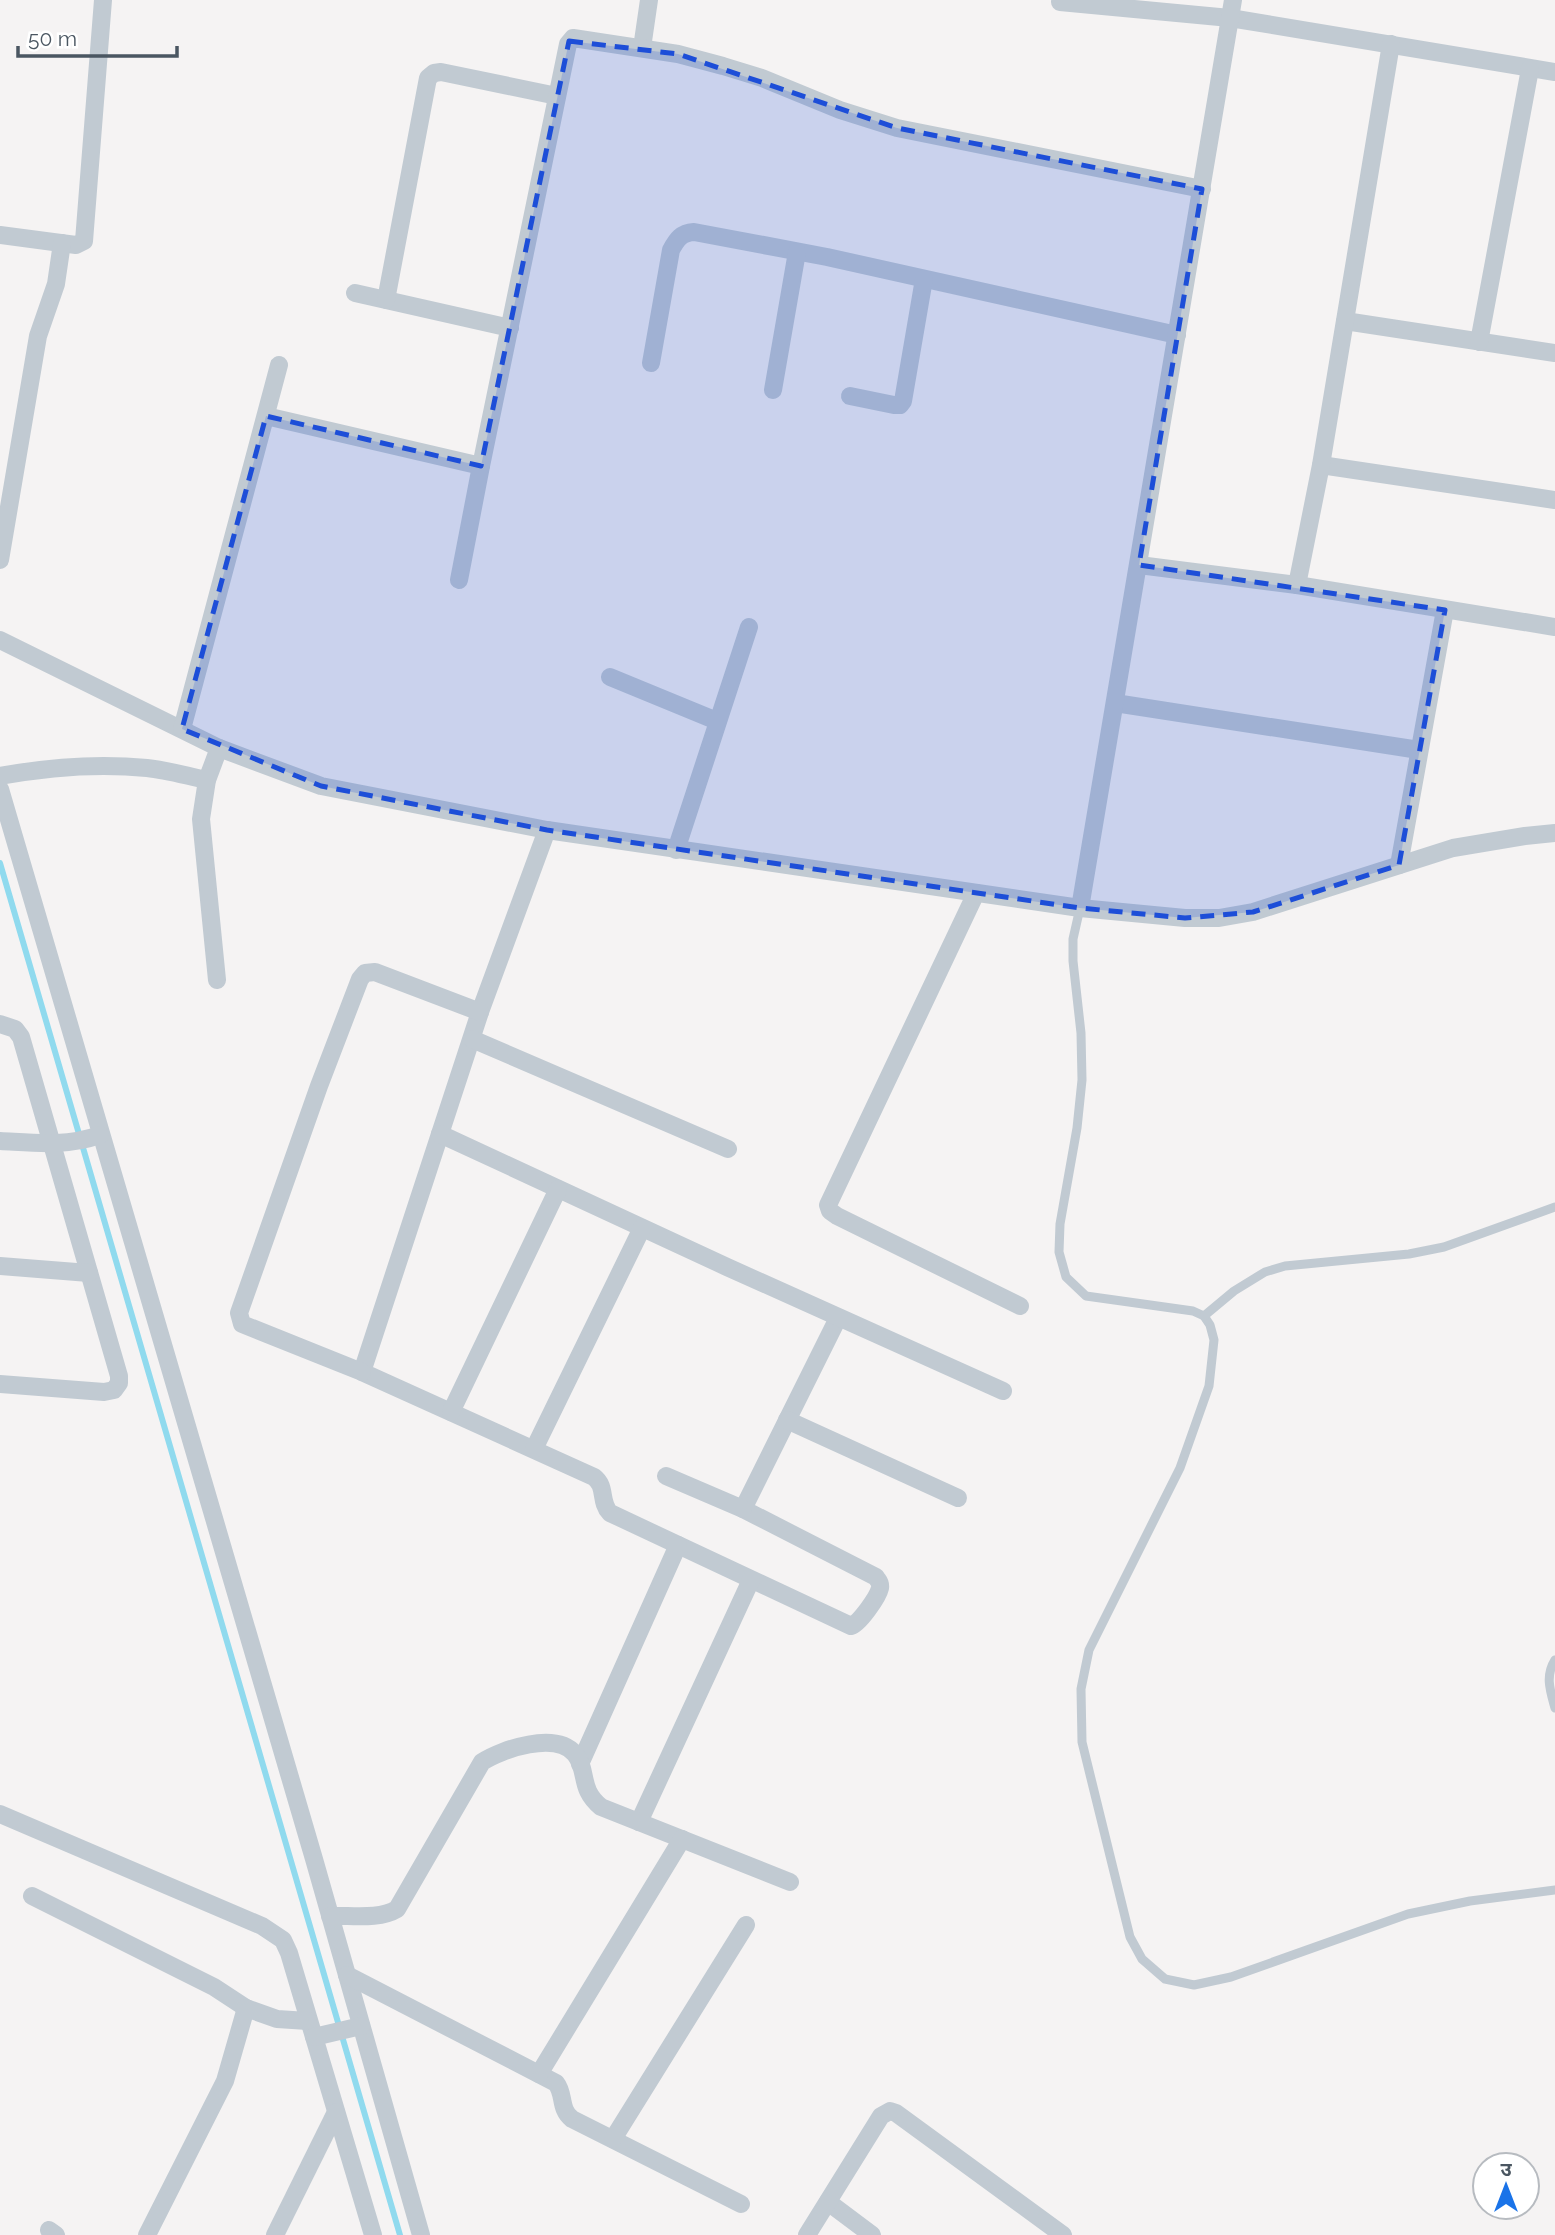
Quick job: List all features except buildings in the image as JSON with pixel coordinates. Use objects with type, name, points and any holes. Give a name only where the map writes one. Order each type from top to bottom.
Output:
[{"type":"street","points":[[0,235],[62,243],[80,244],[84,241],[103,0]]},
{"type":"street","points":[[642,48],[649,0]]},
{"type":"street","points":[[1060,2],[1232,9],[1391,44],[1555,72]]},
{"type":"street","points":[[1080,908],[1232,9]]},
{"type":"street","points":[[459,580],[557,96],[568,44],[573,38],[642,48],[723,66],[762,78],[840,110],[897,128],[1202,189]]},
{"type":"street","points":[[1297,585],[1321,465],[1391,44]]},
{"type":"street","points":[[1479,342],[1530,69]]},
{"type":"street","points":[[386,300],[428,78],[441,72],[557,96]]},
{"type":"street","points":[[651,363],[671,250],[676,240],[684,233],[694,232],[797,251],[1177,335]]},
{"type":"street","points":[[0,560],[38,336],[56,284],[62,243]]},
{"type":"street","points":[[773,390],[797,251]]},
{"type":"street","points":[[850,396],[894,405],[900,405],[903,401],[924,279]]},
{"type":"street","points":[[355,293],[510,328]]},
{"type":"street","points":[[1345,321],[1555,353]]},
{"type":"street","points":[[182,729],[279,365]]},
{"type":"street","points":[[266,416],[481,466]]},
{"type":"street","points":[[1321,465],[1555,500]]},
{"type":"street","points":[[1139,565],[1297,585],[1555,627]]},
{"type":"street","points":[[1399,865],[1445,610]]},
{"type":"street","points":[[676,850],[749,627]]},
{"type":"street","points":[[0,640],[219,748],[321,786],[547,830],[1080,908],[1185,918],[1219,918],[1253,912],[1453,848],[1555,833]]},
{"type":"street","points":[[610,677],[718,721]]},
{"type":"street","points":[[1115,703],[1419,750]]},
{"type":"street","points":[[217,980],[201,819],[207,780],[219,748]]},
{"type":"street","points":[[0,776],[39,769],[112,766],[150,768],[207,780]]},
{"type":"street","points":[[0,789],[87,1139],[330,1916],[347,1975],[355,2027],[421,2235]]},
{"type":"street","points":[[362,1372],[480,1012],[547,830]]},
{"type":"street","points":[[976,893],[828,1205],[836,1216],[1020,1306]]},
{"type":"street","points":[[480,1012],[375,972],[365,973],[360,979],[319,1086],[239,1313],[242,1324],[362,1372],[594,1477],[602,1484],[604,1505],[610,1513],[850,1626],[860,1621],[880,1589],[876,1577],[743,1509],[666,1476]]},
{"type":"street","points":[[0,1024],[15,1029],[21,1037],[119,1376],[114,1390],[104,1392],[0,1384]]},
{"type":"street","points":[[472,1039],[728,1149]]},
{"type":"street","points":[[440,1134],[838,1318],[1003,1391]]},
{"type":"street","points":[[0,1141],[52,1144],[87,1139]]},
{"type":"street","points":[[451,1412],[558,1189]]},
{"type":"street","points":[[534,1449],[642,1228]]},
{"type":"street","points":[[0,1266],[89,1273]]},
{"type":"street","points":[[743,1509],[838,1318]]},
{"type":"street","points":[[787,1420],[958,1499]]},
{"type":"street","points":[[580,1764],[678,1545]]},
{"type":"street","points":[[639,1822],[751,1580]]},
{"type":"street","points":[[330,1916],[389,1914],[397,1909],[482,1762],[495,1753],[535,1744],[562,1745],[574,1753],[580,1764],[585,1788],[601,1807],[790,1882]]},
{"type":"street","points":[[0,1814],[274,1933],[283,1940],[317,2031],[336,2112],[373,2235]]},
{"type":"street","points":[[539,2074],[682,1839]]},
{"type":"street","points":[[32,1896],[214,1987],[246,2008],[317,2031],[355,2027]]},
{"type":"street","points":[[613,2139],[746,1925]]},
{"type":"street","points":[[347,1975],[556,2082],[566,2114],[741,2204]]},
{"type":"street","points":[[148,2235],[220,2092],[246,2008]]},
{"type":"street","points":[[807,2235],[881,2116],[890,2111],[1063,2235]]},
{"type":"street","points":[[275,2235],[336,2112]]},
{"type":"street","points":[[828,2202],[872,2235]]},
{"type":"lane","points":[[1080,908],[1073,939],[1073,961],[1081,1034],[1082,1080],[1077,1128],[1060,1224],[1059,1252],[1066,1277],[1086,1296],[1193,1311],[1204,1316],[1214,1340],[1209,1386],[1180,1468],[1089,1650],[1081,1689],[1082,1742],[1130,1937],[1142,1959],[1165,1979],[1194,1985],[1231,1977],[1408,1914],[1469,1901],[1555,1890]]},
{"type":"lane","points":[[1204,1316],[1234,1291],[1265,1272],[1285,1266],[1409,1254],[1444,1247],[1555,1207]]},
{"type":"lane","points":[[1555,1660],[1549,1671],[1549,1684],[1555,1707]]},
{"type":"highlighted area","points":[[569,41],[678,54],[897,128],[1202,189],[1139,565],[1445,610],[1399,865],[1253,912],[1185,918],[1080,908],[547,830],[321,786],[182,729],[266,416],[481,466]]},
{"type":"waterway","points":[[0,863],[400,2235]]}]
